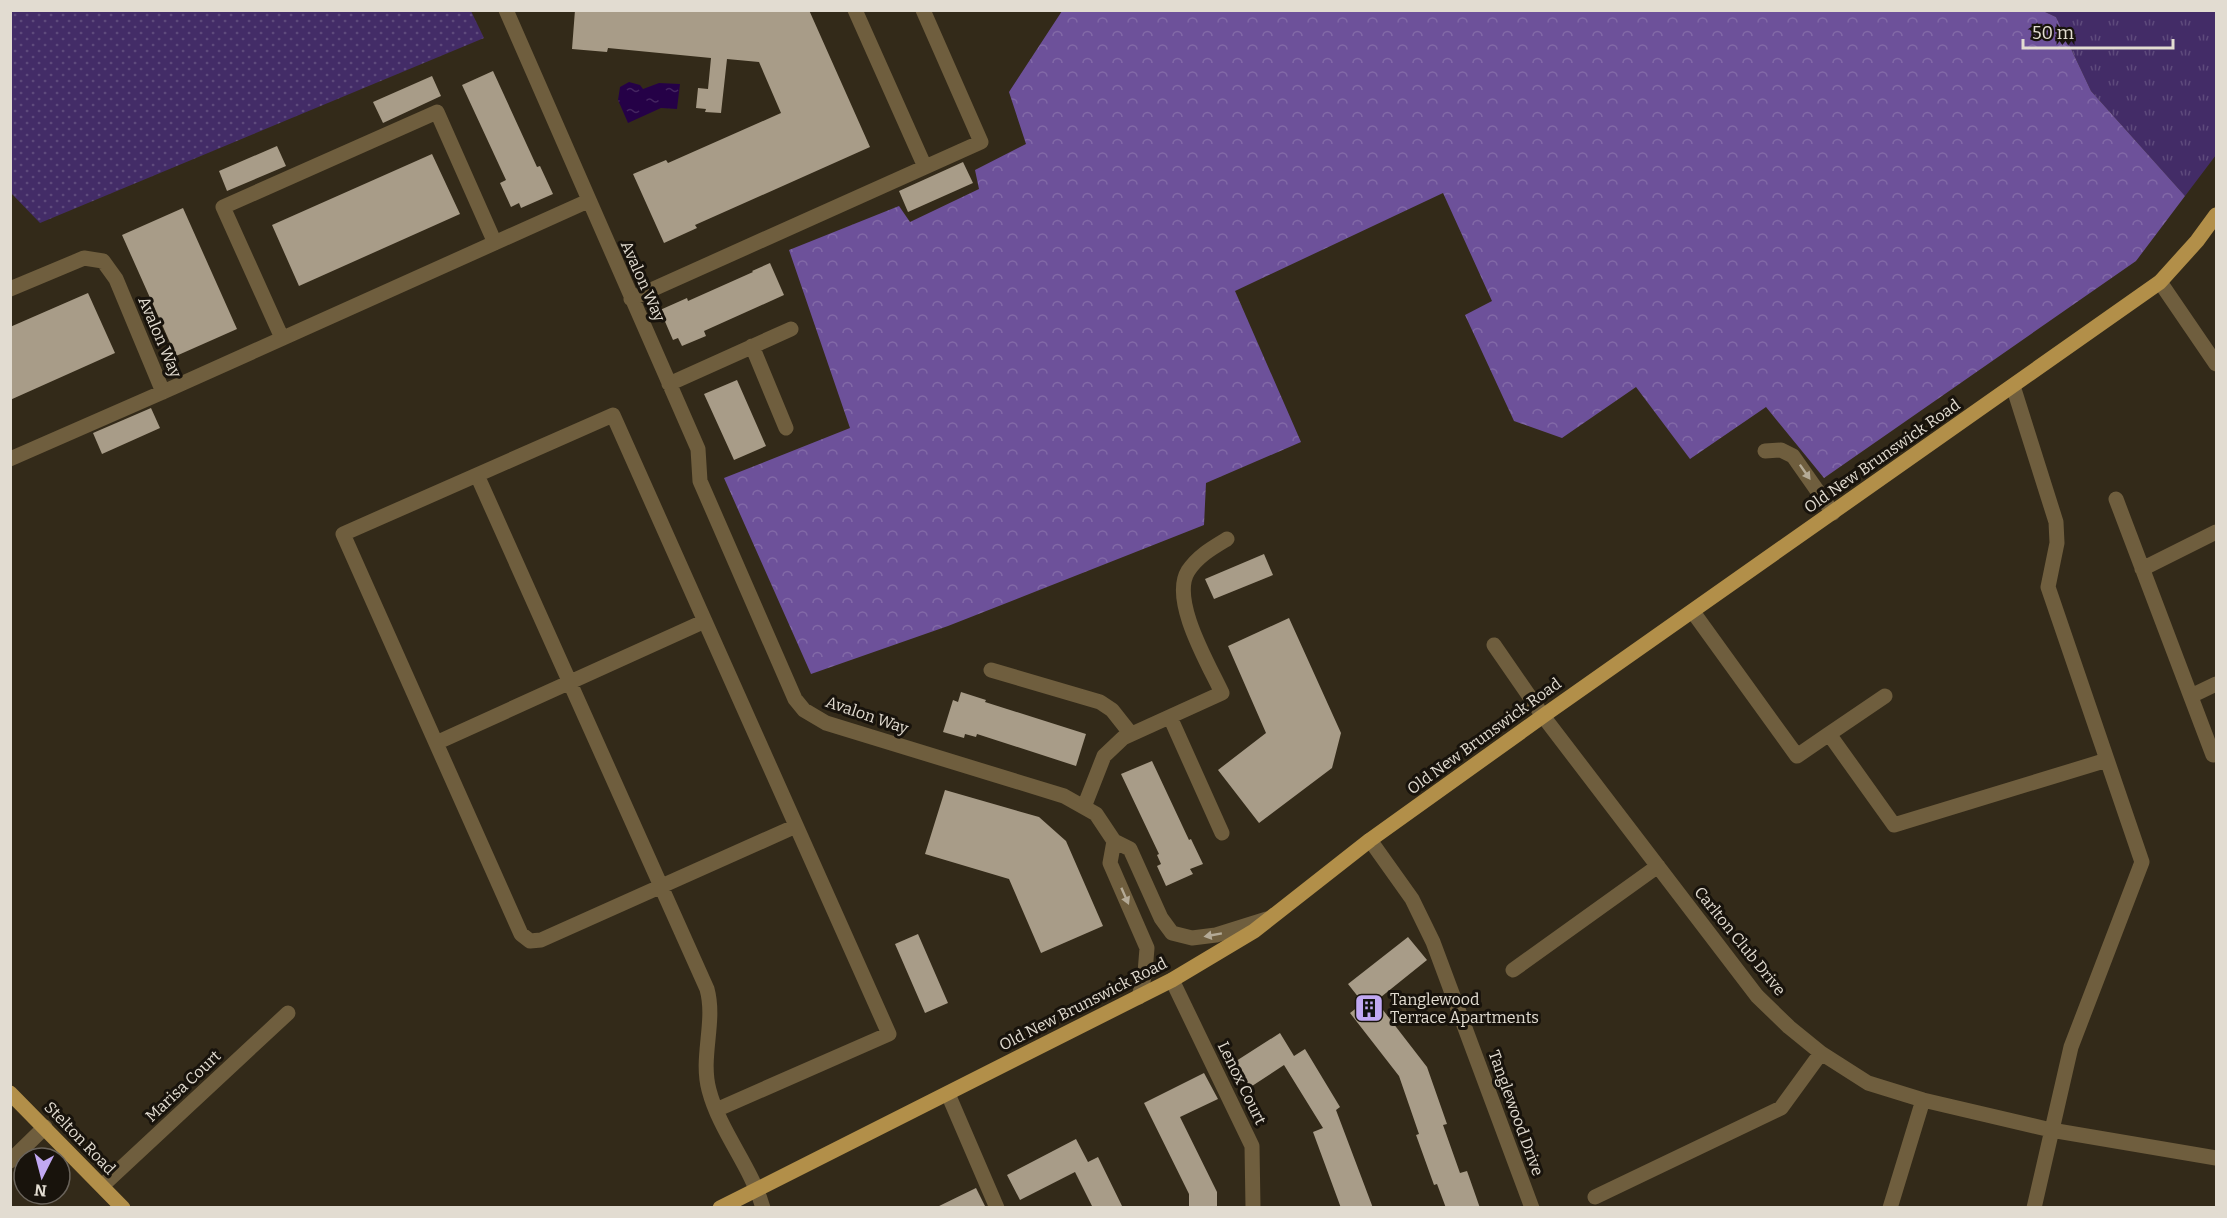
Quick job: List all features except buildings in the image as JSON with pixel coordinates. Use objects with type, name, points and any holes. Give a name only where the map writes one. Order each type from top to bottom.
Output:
[{"type":"main road","name":"Old New Brunswick Road","points":[[720,1208],[1172,980],[1254,930],[1370,840],[1543,716],[2160,282],[2217,215]]},
{"type":"main road","name":"Stelton Road","points":[[10,1094],[123,1208]]},
{"type":"street","points":[[506,10],[588,201]]},
{"type":"street","points":[[855,10],[925,167]]},
{"type":"street","points":[[631,299],[981,142],[923,10]]},
{"type":"street","points":[[282,338],[223,207],[245,197],[437,112],[495,243]]},
{"type":"street","name":"Avalon Way","points":[[10,289],[84,258],[103,261],[116,279],[163,392],[588,201],[698,450],[700,481],[795,699],[804,710],[826,723],[1064,796],[1096,814],[1114,841],[1130,849],[1161,918],[1172,933],[1192,938],[1216,935],[1269,919]]},
{"type":"street","points":[[2160,282],[2217,364]]},
{"type":"street","points":[[669,384],[791,329]]},
{"type":"street","points":[[752,346],[786,428]]},
{"type":"street","points":[[2013,386],[2056,522],[2056,543],[2048,587],[2142,862],[2071,1047],[2034,1208]]},
{"type":"street","points":[[10,459],[163,392]]},
{"type":"street","points":[[716,1110],[889,1034],[613,415],[343,534],[521,934],[530,941],[541,940],[796,826]]},
{"type":"street","points":[[1765,450],[1781,450],[1793,456],[1833,513]]},
{"type":"street","points":[[477,475],[707,989],[710,1000],[706,1077],[709,1092],[716,1110],[758,1189],[763,1208]]},
{"type":"street","points":[[2116,499],[2213,755]]},
{"type":"street","points":[[2142,569],[2217,532]]},
{"type":"street","points":[[1084,807],[1104,756],[1123,738],[1222,693],[1189,621],[1183,584],[1187,572],[1203,553],[1227,539]]},
{"type":"street","points":[[1693,612],[1797,756],[1885,696]]},
{"type":"street","points":[[436,743],[705,621]]},
{"type":"street","name":"Carlton Club Drive","points":[[1494,645],[1543,716],[1757,996],[1821,1053],[1868,1083],[1923,1100],[2051,1130],[2217,1158]]},
{"type":"street","points":[[991,670],[1100,702],[1112,710],[1131,734]]},
{"type":"street","points":[[2191,696],[2217,684]]},
{"type":"street","points":[[1170,717],[1222,833]]},
{"type":"street","points":[[1829,734],[1894,825],[2107,760]]},
{"type":"street","name":"Tanglewood Drive","points":[[1370,840],[1412,899],[1433,942],[1532,1208]]},
{"type":"street","points":[[1114,841],[1110,863],[1147,948],[1145,972],[1139,997]]},
{"type":"street","points":[[1513,970],[1658,866]]},
{"type":"street","name":"Lenox Court","points":[[1172,980],[1252,1146],[1253,1208]]},
{"type":"street","name":"Marisa Court","points":[[102,1186],[288,1013]]},
{"type":"street","points":[[1595,1197],[1781,1108],[1821,1053]]},
{"type":"street","points":[[948,1094],[997,1208]]},
{"type":"street","points":[[1890,1208],[1923,1100]]},
{"type":"street","points":[[10,1161],[45,1127]]},
{"type":"green space","points":[[10,11],[471,11],[484,38],[40,223],[11,193]]},
{"type":"green space","points":[[1062,11],[2043,11],[2056,17],[2091,91],[2185,196],[2136,261],[1824,478],[1766,407],[1690,459],[1636,387],[1562,438],[1514,421],[1465,315],[1492,301],[1443,193],[1235,291],[1301,442],[1206,483],[1204,525],[948,626],[811,674],[724,478],[850,428],[789,250],[899,206],[910,222],[979,189],[975,170],[1026,144],[1009,92]]},
{"type":"green space","points":[[2043,11],[2216,11],[2216,155],[2185,196],[2091,91],[2056,17]]},
{"type":"water","points":[[629,82],[640,85],[643,89],[659,83],[680,84],[677,109],[661,108],[628,123],[618,100],[620,87]]},
{"type":"place","name":"Tanglewood Terrace Apartments","points":[[1369,1008]]}]
